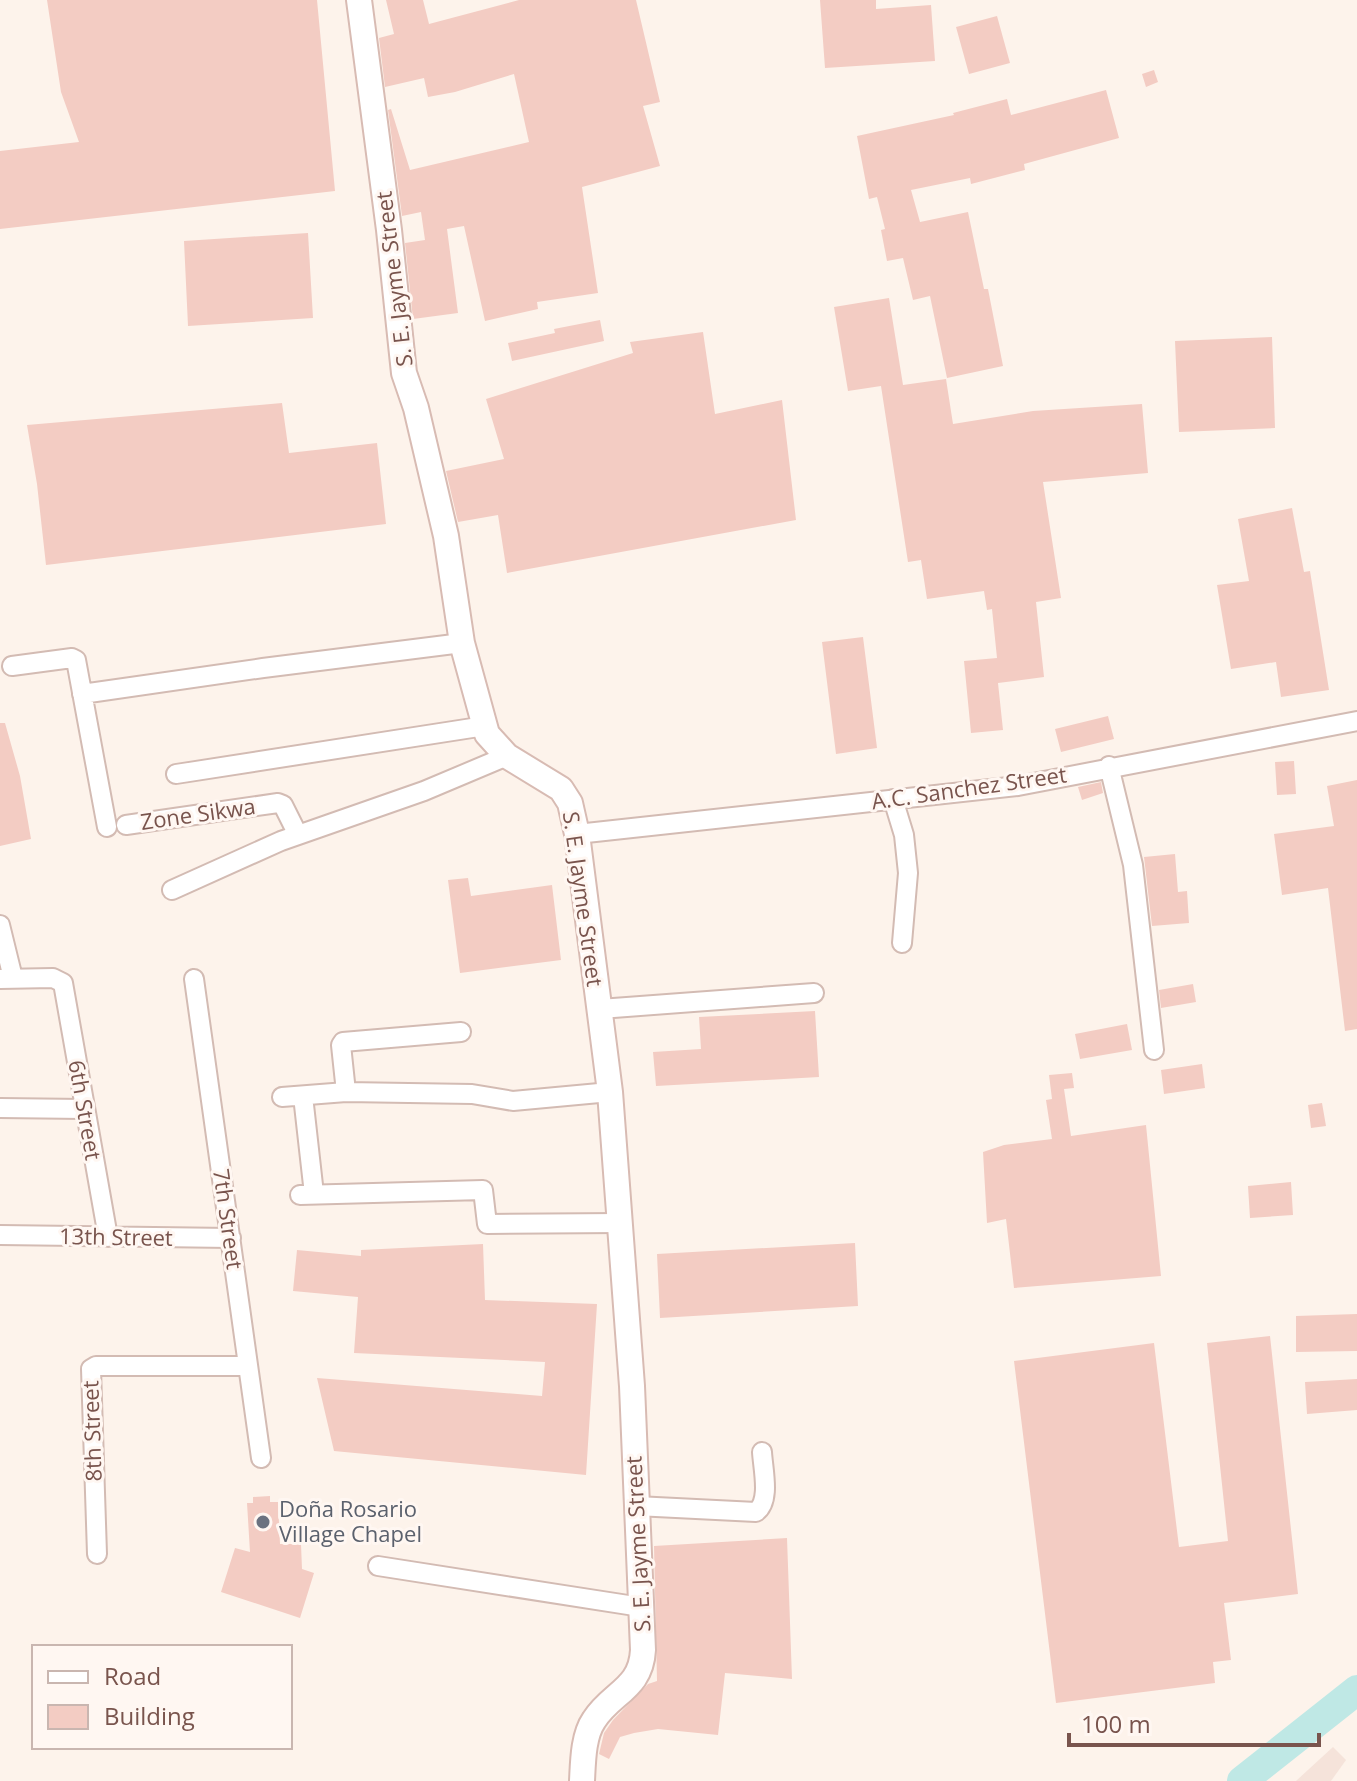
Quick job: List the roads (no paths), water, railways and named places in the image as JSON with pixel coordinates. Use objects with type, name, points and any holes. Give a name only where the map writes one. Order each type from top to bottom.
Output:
[{"type":"street","name":"S. E. Jayme Street","points":[[359,0],[404,373],[416,408],[446,536],[462,643],[487,734],[507,756],[561,789],[570,803],[577,834],[600,1009],[610,1092],[632,1386],[642,1664],[627,1689],[593,1720],[587,1734],[582,1781]]},
{"type":"street","points":[[12,666],[74,658],[82,694],[462,643]]},
{"type":"street","name":"Zone Sikwa","points":[[82,694],[116,826],[278,803],[283,805],[298,835]]},
{"type":"street","name":"A.C. Sanchez Street","points":[[577,834],[1018,786],[1109,766],[1357,721]]},
{"type":"street","points":[[176,774],[485,726]]},
{"type":"street","points":[[172,890],[281,841],[424,791],[507,756]]},
{"type":"street","points":[[1109,766],[1133,865],[1154,1050]]},
{"type":"street","points":[[893,799],[904,835],[908,873],[902,943]]},
{"type":"street","points":[[0,925],[7,978]]},
{"type":"street","name":"6th Street","points":[[7,978],[53,978],[63,983],[108,1237]]},
{"type":"street","name":"7th Street","points":[[194,979],[261,1458]]},
{"type":"street","points":[[600,1009],[814,993]]},
{"type":"street","points":[[346,1092],[343,1042],[461,1032]]},
{"type":"street","points":[[282,1097],[346,1092],[472,1094],[513,1101],[610,1092]]},
{"type":"street","points":[[303,1096],[307,1195],[483,1190],[487,1224],[621,1223]]},
{"type":"street","points":[[0,1108],[84,1109]]},
{"type":"street","name":"13th Street","points":[[0,1235],[231,1238]]},
{"type":"street","name":"8th Street","points":[[97,1554],[91,1369],[96,1366],[247,1366]]},
{"type":"street","points":[[636,1506],[756,1512],[761,1509],[764,1498],[762,1452]]},
{"type":"street","points":[[378,1566],[641,1607]]},
{"type":"waterway","points":[[1242,1781],[1357,1690]]},
{"type":"place","name":"Doña Rosario Village Chapel","points":[[263,1522]]}]
